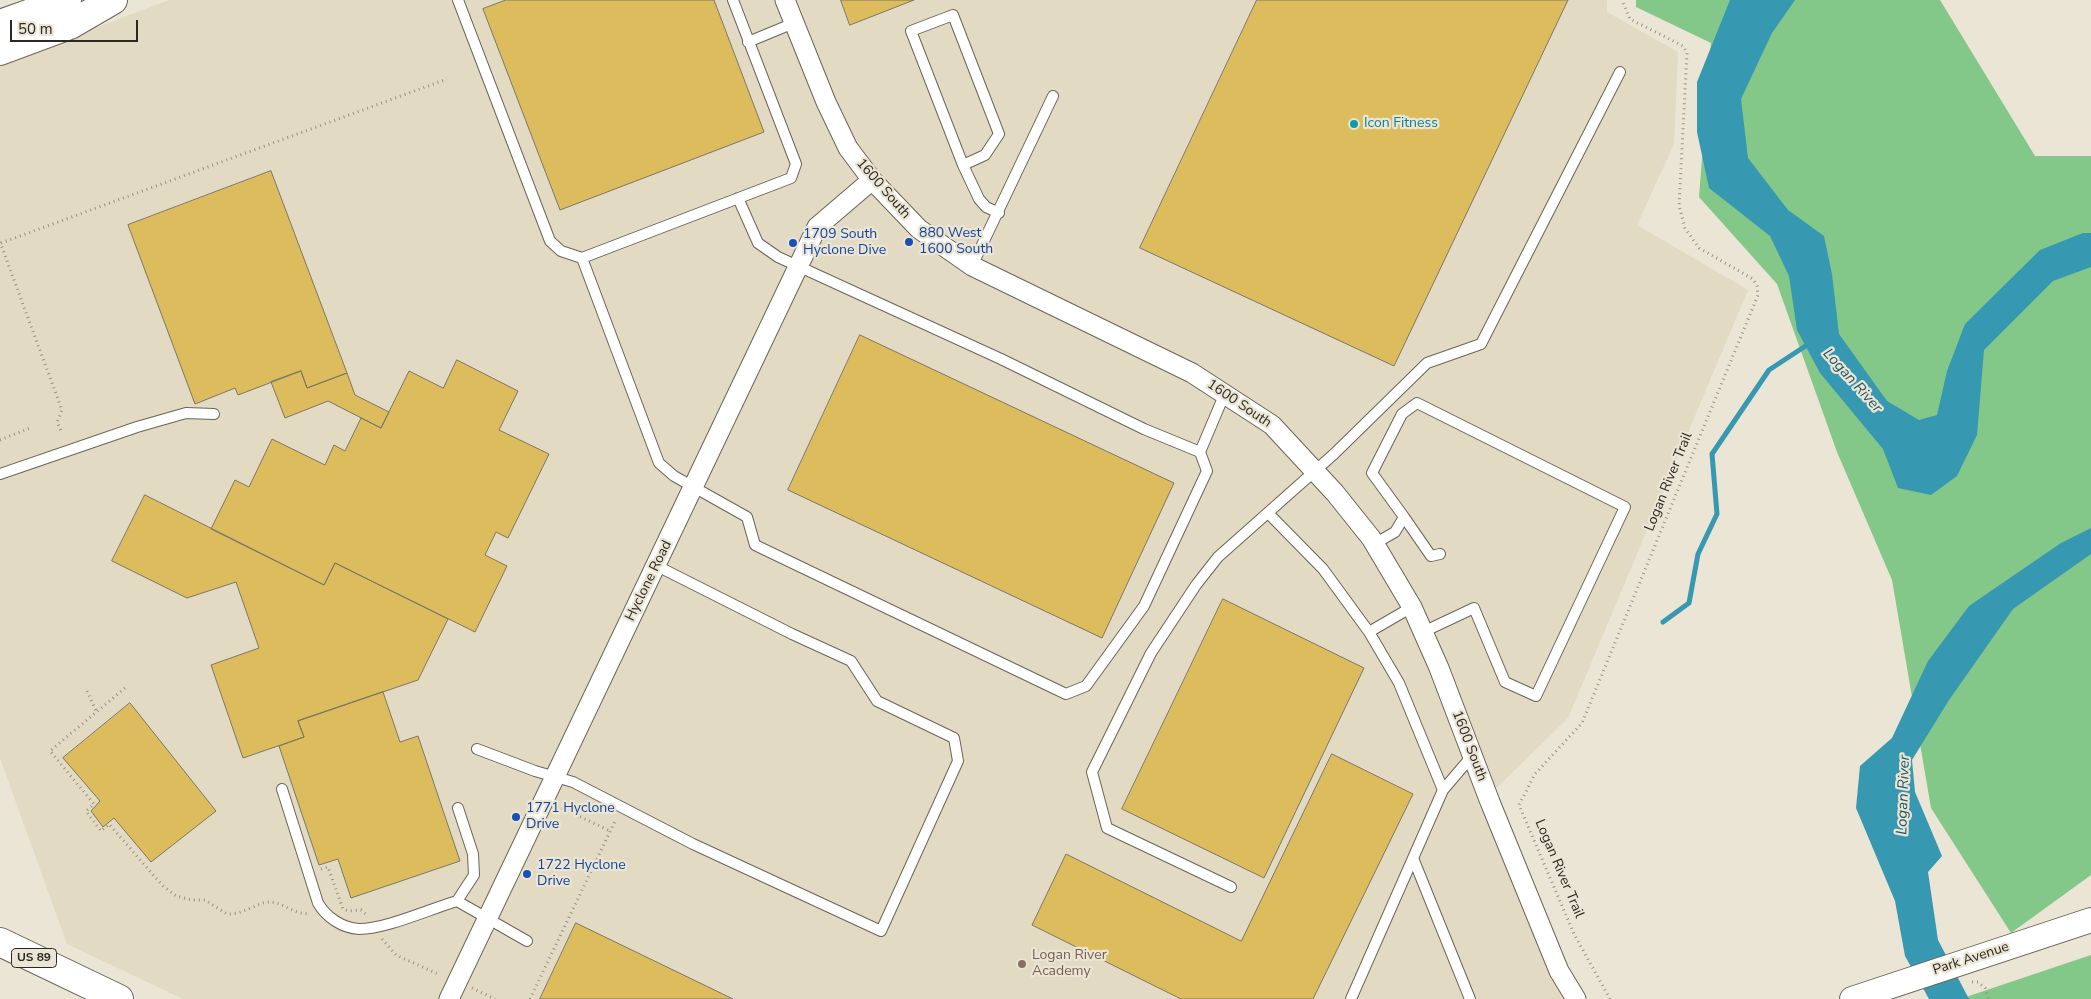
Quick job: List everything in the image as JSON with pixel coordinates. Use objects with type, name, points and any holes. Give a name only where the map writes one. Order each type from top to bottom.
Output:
[{"type":"main road","points":[[0,24],[67,0]]},
{"type":"main road","points":[[0,34],[74,7],[83,0]]},
{"type":"main road","points":[[0,51],[70,25],[113,0]]},
{"type":"main road","name":"US 89","points":[[0,942],[119,999]]},
{"type":"street","name":"1600 South","points":[[785,0],[826,102],[848,148],[872,180],[919,229],[972,266],[1192,373],[1225,393],[1272,425],[1335,492],[1374,544],[1412,607],[1559,971],[1576,999]]},
{"type":"street","name":"Hyclone Road","points":[[449,999],[817,227],[872,180]]},
{"type":"street","name":"Park Avenue","points":[[1852,999],[1902,982],[1964,973],[2091,920]]},
{"type":"lane","points":[[458,0],[550,241],[561,251],[582,258],[791,178],[796,164],[733,0]]},
{"type":"lane","points":[[963,165],[985,155],[999,134],[953,15],[911,31],[963,165],[986,207],[999,213]]},
{"type":"lane","points":[[748,42],[794,23]]},
{"type":"lane","points":[[1231,887],[1107,828],[1092,772],[1151,653],[1196,584],[1218,557],[1269,514],[1427,363],[1481,344],[1620,72]]},
{"type":"lane","points":[[972,266],[999,213],[1053,96]]},
{"type":"lane","points":[[738,198],[758,243],[778,258],[1001,359],[1144,429],[1200,452]]},
{"type":"lane","points":[[582,258],[660,463],[674,476],[747,517],[755,545],[1066,694],[1086,686],[1144,606],[1207,471],[1200,452],[1225,393]]},
{"type":"lane","points":[[1423,632],[1474,608],[1505,682],[1536,696],[1625,506],[1417,403],[1402,414],[1372,473],[1431,556],[1440,554]]},
{"type":"lane","points":[[0,474],[137,427],[186,413],[214,414]]},
{"type":"lane","points":[[1269,514],[1323,569],[1369,632],[1399,683],[1443,790]]},
{"type":"lane","points":[[1374,544],[1395,532],[1404,517]]},
{"type":"lane","points":[[477,749],[573,782],[693,844],[881,931],[958,761],[954,738],[878,702],[852,661],[792,634],[657,566]]},
{"type":"lane","points":[[1369,632],[1412,607]]},
{"type":"lane","points":[[1351,999],[1443,790],[1472,756]]},
{"type":"lane","points":[[282,789],[322,909],[341,924],[358,929],[457,901],[474,875],[473,854],[458,808]]},
{"type":"lane","points":[[1414,858],[1470,999]]},
{"type":"lane","points":[[457,901],[527,941]]},
{"type":"path","name":"Logan River Trail","points":[[1610,999],[1574,934],[1519,805],[1535,774],[1582,723],[1758,295],[1757,286],[1753,279],[1699,248],[1685,228],[1679,206],[1687,53],[1683,46],[1630,20],[1622,0]]},
{"type":"path","points":[[62,433],[57,422],[62,410],[0,243],[447,78]]},
{"type":"path","points":[[0,440],[30,428]]},
{"type":"path","points":[[126,688],[50,751],[94,804],[86,811],[101,831],[108,824],[162,885],[176,896],[192,900],[205,900],[227,914],[254,908],[267,901],[280,904],[302,914],[322,909],[340,900]]},
{"type":"path","points":[[87,691],[96,712]]},
{"type":"path","points":[[562,808],[610,831]]},
{"type":"path","points":[[530,999],[622,808]]},
{"type":"path","points":[[314,872],[328,866],[343,909],[350,912],[361,910],[371,919],[387,948],[396,955],[438,974]]},
{"type":"path","points":[[1964,973],[1985,988],[1989,999]]},
{"type":"path","points":[[472,988],[495,999]]},
{"type":"shaded area","points":[[169,0],[1607,0],[1607,12],[1678,52],[1674,144],[1637,225],[1748,290],[1568,718],[1479,805],[1575,999],[183,999],[67,944],[0,758],[0,64]]},
{"type":"green space","points":[[1636,0],[1940,0],[2035,156],[2091,156],[2091,875],[2011,933],[1931,808],[1892,580],[1837,452],[1777,284],[1699,197],[1711,43],[1636,7]]},
{"type":"green space","points":[[2091,955],[2091,999],[1960,999]]},
{"type":"water","name":"Logan River","points":[[1730,0],[1795,0],[1772,33],[1741,99],[1748,158],[1788,210],[1824,236],[1832,274],[1839,334],[1887,401],[1919,420],[1937,415],[1947,371],[1965,324],[2040,250],[2083,233],[2091,233],[2091,267],[2053,281],[1984,350],[1977,435],[1957,476],[1931,495],[1898,488],[1883,449],[1820,373],[1797,330],[1789,276],[1770,236],[1709,188],[1697,132],[1697,82]]},
{"type":"water","name":"Logan River","points":[[2091,528],[2091,554],[2013,609],[1949,700],[1912,760],[1915,792],[1942,856],[1928,872],[1938,940],[1969,999],[1929,999],[1905,956],[1895,901],[1856,808],[1860,766],[1892,738],[1928,661],[1969,606],[2061,543]]},
{"type":"building","points":[[506,0],[714,0],[764,132],[560,210],[483,9]]},
{"type":"building","points":[[841,0],[914,0],[850,25]]},
{"type":"building","name":"Icon Fitness","points":[[1257,0],[1568,0],[1394,366],[1140,248]]},
{"type":"building","points":[[271,171],[347,373],[307,388],[301,371],[238,395],[235,388],[195,404],[128,225]]},
{"type":"building","points":[[860,335],[1174,483],[1102,638],[788,490]]},
{"type":"building","points":[[457,360],[518,391],[499,430],[549,454],[508,538],[496,532],[485,555],[507,566],[475,632],[335,563],[324,585],[211,529],[235,480],[249,487],[272,439],[325,465],[334,445],[345,451],[361,418],[381,428],[409,371],[443,388]]},
{"type":"building","points":[[301,371],[307,388],[347,373],[355,395],[389,412],[381,428],[328,401],[285,418],[271,382]]},
{"type":"building","points":[[145,495],[324,585],[335,563],[448,619],[418,680],[298,721],[304,737],[243,758],[211,665],[259,648],[236,582],[187,598],[112,561]]},
{"type":"building","points":[[1223,599],[1364,668],[1264,878],[1122,809]]},
{"type":"building","points":[[383,692],[400,742],[418,736],[460,861],[351,898],[338,859],[319,865],[279,746],[304,737],[298,721]]},
{"type":"building","points":[[130,703],[216,811],[151,862],[114,818],[103,827],[91,811],[100,801],[63,758]]},
{"type":"building","points":[[1332,754],[1413,794],[1313,999],[1181,999],[1032,925],[1066,854],[1241,941]]},
{"type":"building","points":[[576,923],[733,999],[540,999]]},
{"type":"waterway","points":[[1663,622],[1689,603],[1698,554],[1717,514],[1712,454],[1769,370],[1810,343]]},
{"type":"place","name":"Icon Fitness","points":[[1354,124]]},
{"type":"place","name":"880 West 1600 South","points":[[909,242]]},
{"type":"place","name":"1709 South Hyclone Dive","points":[[793,243]]},
{"type":"place","name":"1771 Hyclone Drive","points":[[516,817]]},
{"type":"place","name":"1722 Hyclone Drive","points":[[527,874]]},
{"type":"place","name":"Logan River Academy","points":[[1022,964]]}]
